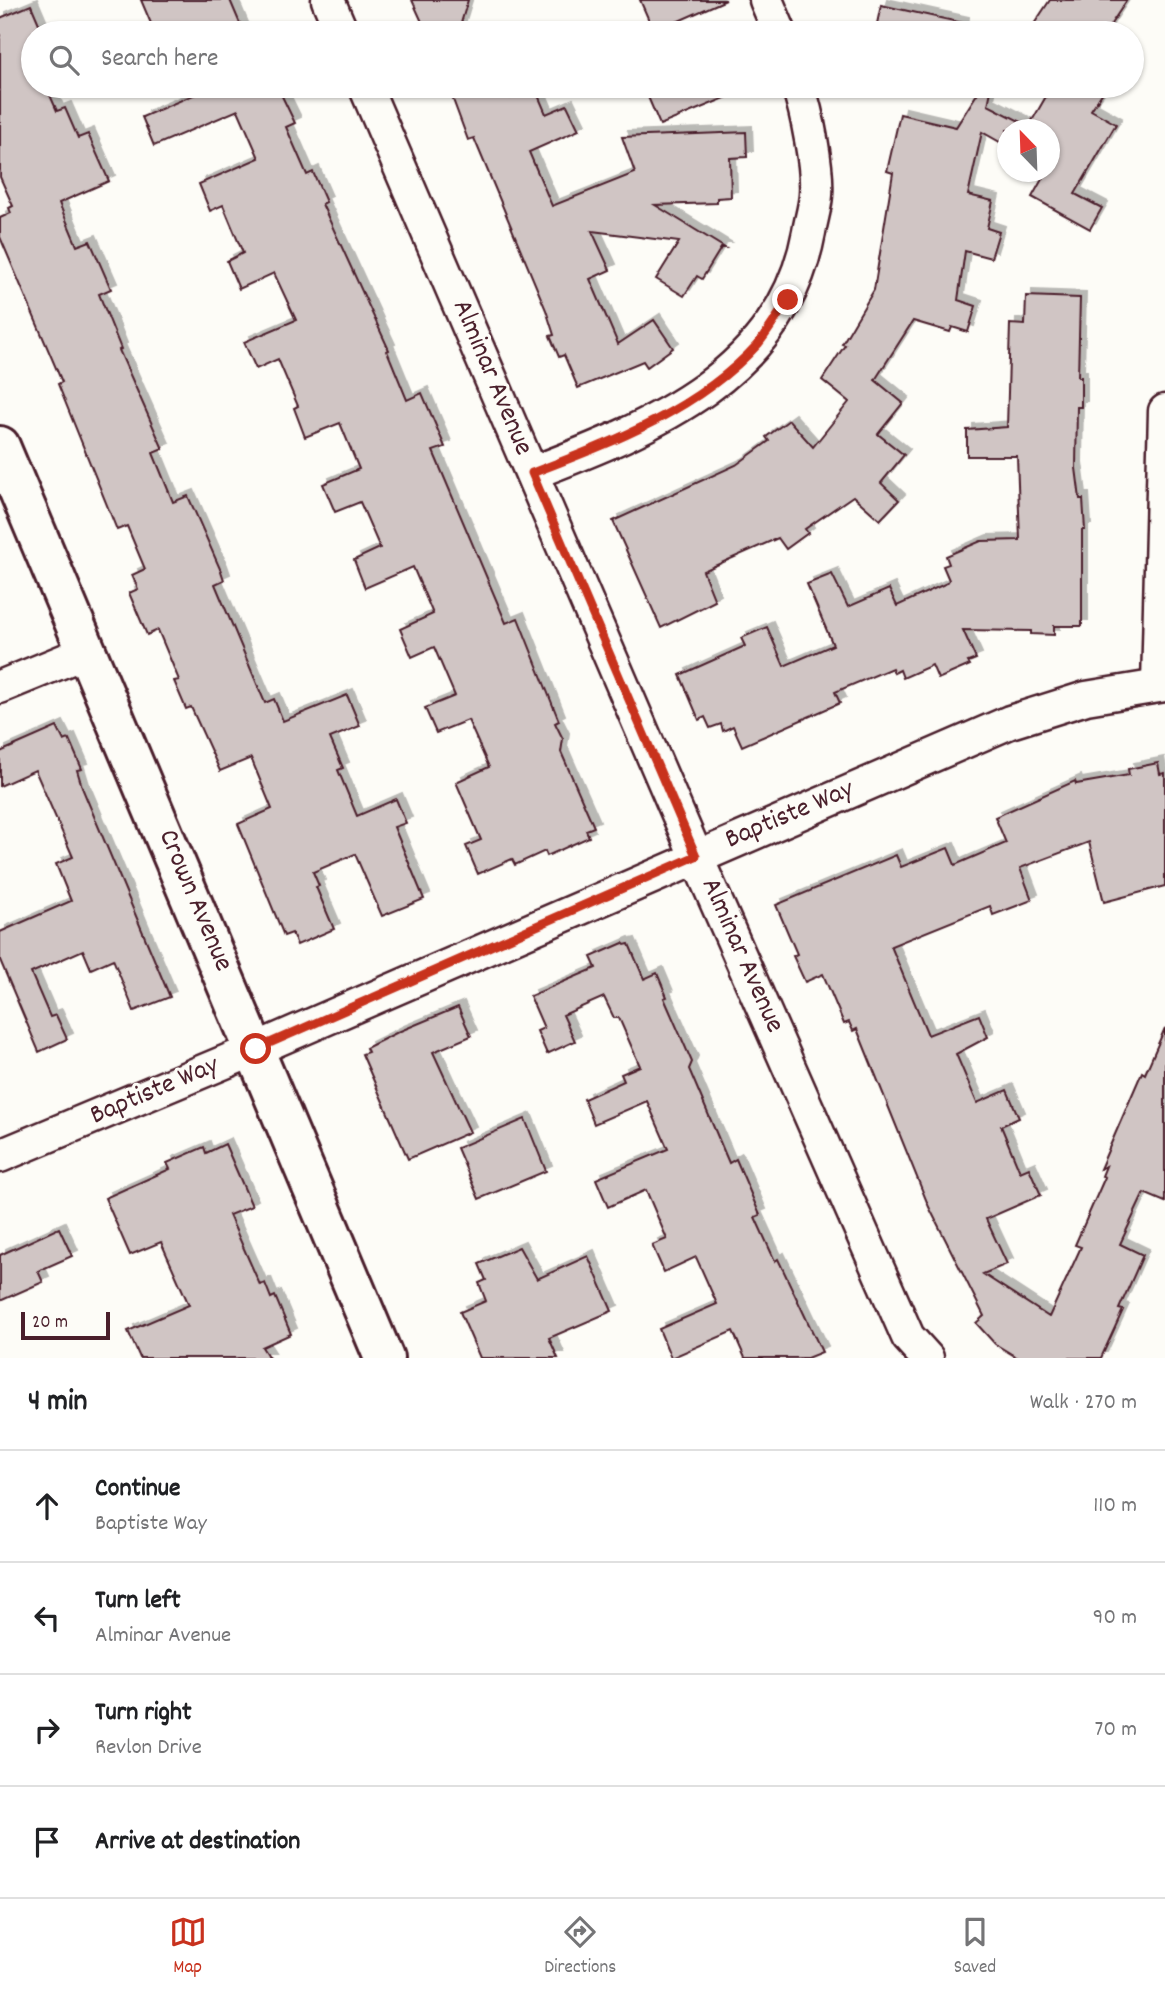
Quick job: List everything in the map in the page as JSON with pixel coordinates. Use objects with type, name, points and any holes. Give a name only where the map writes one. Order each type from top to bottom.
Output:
[{"type":"street","points":[[328,0],[337,21]]},
{"type":"street","points":[[766,0],[775,21]]},
{"type":"street","name":"Alminar Avenue","points":[[370,98],[696,856],[908,1337],[927,1358]]},
{"type":"street","points":[[532,473],[609,444],[683,405],[724,377],[766,332],[788,300],[804,260],[816,194],[806,107],[803,98]]},
{"type":"street","points":[[1162,685],[1165,411]]},
{"type":"street","name":"Crown Avenue","points":[[0,446],[384,1358]]},
{"type":"street","points":[[0,687],[88,650]]},
{"type":"street","name":"Baptiste Way","points":[[0,1156],[256,1049],[1010,722],[1086,698],[1162,685]]},
{"type":"building","points":[[141,0],[230,0],[239,21],[150,21]]},
{"type":"building","points":[[412,0],[468,0],[462,21],[422,21]]},
{"type":"building","points":[[640,0],[726,0],[679,21],[649,21]]},
{"type":"building","points":[[1050,0],[1127,0],[1113,21],[1036,21]]},
{"type":"building","points":[[31,5],[38,21],[21,21],[21,98],[51,98],[57,111],[65,108],[78,138],[88,134],[109,181],[59,203],[77,246],[90,241],[111,289],[99,294],[121,349],[119,350],[163,449],[153,453],[173,502],[188,496],[224,580],[215,584],[265,703],[274,699],[283,721],[347,695],[360,726],[330,738],[343,768],[338,770],[357,816],[396,799],[406,823],[394,827],[424,899],[382,916],[355,854],[313,872],[319,886],[316,887],[334,929],[297,945],[292,933],[284,936],[238,824],[272,809],[251,758],[220,771],[191,707],[186,709],[174,681],[179,680],[158,630],[147,635],[129,593],[138,589],[132,575],[145,569],[127,526],[117,530],[58,384],[62,382],[0,237],[0,218],[11,213],[9,208],[13,206],[0,177],[0,18]]},
{"type":"building","points":[[881,5],[954,21],[878,21]]},
{"type":"building","points":[[186,98],[283,98],[295,123],[286,127],[307,175],[313,172],[326,202],[322,204],[389,350],[387,351],[407,400],[422,393],[445,447],[433,451],[506,623],[518,618],[559,721],[555,723],[563,739],[561,752],[594,827],[586,830],[589,837],[547,856],[545,851],[515,865],[512,859],[478,874],[466,846],[481,840],[456,782],[489,767],[468,720],[436,733],[425,708],[455,696],[434,647],[412,657],[400,629],[433,614],[413,567],[365,588],[354,560],[380,548],[360,502],[335,512],[323,484],[359,469],[340,423],[305,437],[294,408],[298,406],[278,359],[256,369],[244,342],[296,320],[274,273],[239,289],[227,261],[243,253],[223,205],[210,211],[199,184],[259,158],[238,110],[154,146],[142,117]]},
{"type":"building","points":[[452,98],[539,98],[546,114],[567,105],[579,130],[529,152],[552,206],[635,173],[622,137],[746,132],[747,157],[730,158],[731,197],[717,198],[717,203],[655,205],[725,248],[721,248],[702,279],[697,276],[684,296],[656,279],[679,242],[592,231],[610,270],[590,279],[618,344],[654,320],[673,348],[647,367],[643,361],[578,388],[564,355],[559,357],[550,336],[554,335],[546,310],[474,138],[468,140]]},
{"type":"building","points":[[648,98],[725,98],[660,125]]},
{"type":"building","points":[[974,98],[989,98],[988,105],[1015,119],[997,119],[997,140],[982,132],[968,195],[993,201],[987,228],[999,232],[991,258],[965,251],[958,300],[976,306],[968,332],[952,327],[950,332],[913,321],[875,380],[903,403],[878,434],[904,455],[881,483],[899,500],[880,520],[853,496],[805,529],[808,533],[786,549],[778,538],[703,571],[715,601],[661,628],[613,521],[736,465],[769,441],[766,437],[789,420],[813,447],[849,402],[822,380],[845,345],[842,344],[874,290],[893,173],[887,171],[900,114],[956,127]]},
{"type":"building","points":[[1045,98],[1099,98],[1091,110],[1116,124],[1075,194],[1102,208],[1090,229],[1032,197],[1040,182],[1060,182],[1060,119],[1033,119]]},
{"type":"building","points":[[1026,296],[1080,298],[1078,377],[1081,377],[1081,407],[1077,407],[1076,468],[1080,499],[1083,499],[1085,530],[1082,530],[1082,626],[1054,626],[1054,635],[1031,634],[1031,631],[963,630],[976,659],[968,662],[970,665],[938,679],[932,665],[903,678],[900,670],[894,673],[892,668],[835,692],[840,703],[742,746],[733,726],[723,731],[721,724],[710,728],[705,717],[699,720],[680,675],[745,646],[741,638],[767,627],[784,666],[833,645],[807,584],[832,574],[848,607],[889,589],[897,606],[947,583],[949,580],[943,566],[949,564],[946,556],[981,541],[1020,540],[1017,456],[967,456],[967,430],[1007,427],[1010,324],[1025,325]]},
{"type":"building","points":[[57,727],[64,741],[69,739],[82,769],[77,770],[83,790],[170,997],[134,1011],[113,959],[91,969],[83,950],[31,973],[50,1017],[56,1015],[67,1039],[39,1052],[0,960],[0,932],[71,901],[56,864],[73,857],[35,770],[0,786],[0,752]]},
{"type":"building","points":[[1158,763],[1160,774],[1165,773],[1165,886],[1104,902],[1089,842],[1020,868],[1032,900],[993,915],[990,906],[891,946],[928,1035],[979,1015],[988,1037],[956,1054],[977,1103],[1007,1090],[1019,1118],[1001,1126],[1020,1172],[1029,1168],[1041,1195],[986,1219],[1007,1264],[983,1274],[1049,1317],[1081,1247],[1075,1245],[1105,1177],[1102,1176],[1106,1166],[1100,1169],[1142,1072],[1145,1074],[1165,1028],[1165,1202],[1144,1193],[1120,1244],[1143,1255],[1119,1309],[1123,1310],[1101,1358],[1018,1358],[995,1344],[976,1323],[984,1316],[929,1207],[857,1029],[853,1031],[849,1022],[844,1024],[823,974],[805,982],[793,956],[797,954],[776,905],[896,855],[901,867],[948,848],[955,865],[1006,843],[995,817],[1075,781],[1076,784],[1129,775],[1128,769]]},
{"type":"building","points":[[623,943],[629,944],[644,979],[657,973],[667,997],[664,998],[692,1062],[689,1069],[729,1163],[736,1159],[760,1215],[755,1217],[822,1352],[807,1358],[745,1358],[733,1331],[671,1358],[659,1329],[717,1304],[696,1257],[664,1272],[652,1245],[667,1239],[646,1190],[608,1207],[596,1179],[668,1149],[647,1101],[594,1124],[584,1099],[624,1081],[621,1074],[640,1066],[619,1018],[614,1018],[604,997],[563,1015],[575,1041],[547,1054],[537,1031],[544,1028],[530,996],[596,968],[591,957]]},
{"type":"building","points":[[458,1007],[471,1036],[433,1052],[470,1132],[408,1159],[362,1054],[368,1052],[366,1048],[398,1032]]},
{"type":"building","points":[[525,1119],[546,1171],[479,1199],[457,1148]]},
{"type":"building","points":[[225,1144],[252,1206],[229,1215],[260,1285],[265,1283],[271,1298],[275,1296],[291,1334],[262,1347],[269,1358],[140,1358],[128,1331],[189,1305],[161,1242],[130,1255],[105,1198],[170,1169],[167,1163],[204,1147],[206,1153]]},
{"type":"building","points":[[59,1228],[72,1256],[38,1271],[43,1282],[0,1301],[0,1255]]},
{"type":"building","points":[[519,1247],[537,1279],[588,1256],[612,1311],[549,1338],[558,1358],[480,1358],[460,1312],[486,1301],[479,1283],[486,1280],[479,1264]]},
{"type":"route","points":[[256,1049],[696,856],[532,473],[609,444],[683,405],[724,377],[759,343],[788,300]]}]
